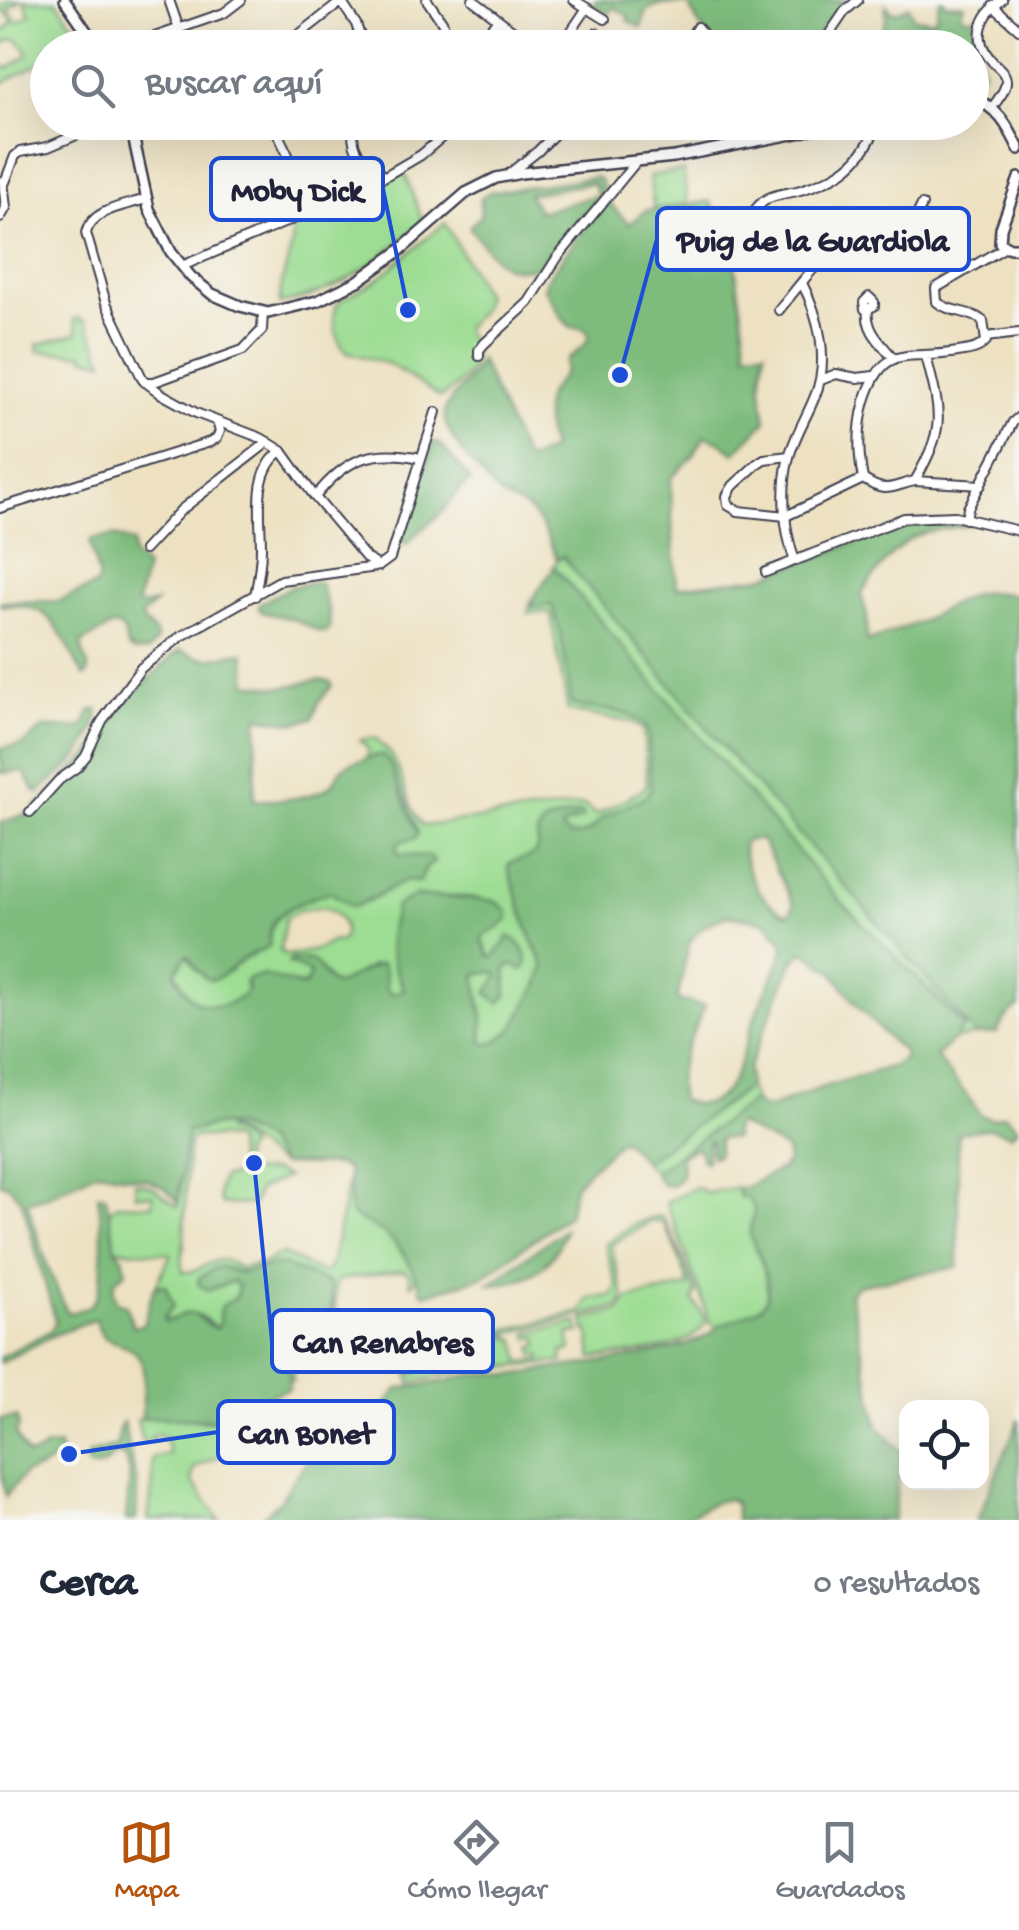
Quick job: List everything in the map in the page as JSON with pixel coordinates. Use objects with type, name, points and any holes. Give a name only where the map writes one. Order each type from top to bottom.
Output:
[{"type":"street","points":[[65,0],[86,30]]},
{"type":"street","points":[[169,0],[179,29]]},
{"type":"street","points":[[176,30],[224,13],[241,0]]},
{"type":"street","points":[[428,0],[444,30]]},
{"type":"street","points":[[473,0],[512,30]]},
{"type":"street","points":[[574,0],[605,19]]},
{"type":"street","points":[[832,30],[858,0]]},
{"type":"street","points":[[980,30],[985,14],[1002,0]]},
{"type":"street","points":[[305,30],[341,1],[358,30]]},
{"type":"street","points":[[993,6],[1019,29]]},
{"type":"street","points":[[572,30],[587,8]]},
{"type":"street","points":[[490,30],[500,21]]},
{"type":"street","points":[[989,57],[1006,76],[1006,86],[992,108]]},
{"type":"street","points":[[989,106],[1009,129],[1019,149]]},
{"type":"street","points":[[0,218],[6,208],[2,181],[15,156],[65,140]]},
{"type":"street","points":[[135,140],[146,199],[161,236],[182,266],[212,294],[262,312],[299,307],[344,290],[398,252],[466,194],[506,176],[674,157],[762,140]]},
{"type":"street","points":[[281,140],[289,157],[300,216]]},
{"type":"street","points":[[354,140],[366,164],[384,176]]},
{"type":"street","points":[[182,266],[300,216],[334,206],[438,140]]},
{"type":"street","points":[[506,176],[549,140]]},
{"type":"street","points":[[728,258],[762,202],[816,184],[850,167],[870,140]]},
{"type":"street","points":[[479,356],[484,344],[529,302],[557,258],[636,162]]},
{"type":"street","points":[[1019,178],[1001,228],[1000,242],[1019,246]]},
{"type":"street","points":[[146,199],[97,216],[86,234],[105,301],[145,382],[216,422],[282,451],[366,559],[379,566]]},
{"type":"street","points":[[779,310],[826,259],[837,252],[889,241],[908,229],[922,205]]},
{"type":"street","points":[[863,480],[860,417],[874,376],[894,359],[979,348],[986,341],[984,321],[944,308],[937,302],[936,288],[1006,246]]},
{"type":"street","points":[[795,561],[784,501],[790,456],[821,380],[821,337],[812,302],[802,283]]},
{"type":"street","points":[[868,308],[870,329],[894,359]]},
{"type":"street","points":[[145,382],[162,380],[243,350],[262,330],[262,312]]},
{"type":"street","points":[[986,338],[1019,333]]},
{"type":"street","points":[[915,481],[937,436],[938,407],[926,356]]},
{"type":"street","points":[[821,380],[836,374],[874,376]]},
{"type":"street","points":[[160,393],[157,386],[162,380]]},
{"type":"street","points":[[30,812],[86,756],[102,722],[141,668],[180,638],[282,580],[379,566],[390,558],[436,412]]},
{"type":"street","points":[[966,519],[968,508],[1019,417]]},
{"type":"street","points":[[216,422],[220,431],[217,438]]},
{"type":"street","points":[[0,508],[246,432]]},
{"type":"street","points":[[144,550],[182,510],[268,442]]},
{"type":"street","points":[[256,596],[264,472],[282,451]]},
{"type":"street","points":[[790,456],[764,459],[744,474],[727,496],[728,505],[738,512],[786,516],[863,480]]},
{"type":"street","points":[[315,497],[332,476],[363,457],[422,458]]},
{"type":"street","points":[[863,480],[884,490],[915,481],[981,485]]},
{"type":"street","points":[[766,572],[904,518],[955,516],[1019,531]]},
{"type":"green space","points":[[9,0],[21,0],[8,9],[18,22],[30,14],[24,0],[56,0],[78,30],[30,30],[30,68],[0,84],[0,64],[8,68],[28,55],[17,39],[0,46],[0,34],[13,23],[5,11],[0,13],[0,6]]},
{"type":"green space","points":[[595,0],[717,0],[720,6],[731,0],[782,0],[797,4],[807,0],[845,0],[823,30],[703,30],[688,4],[658,5],[647,10],[641,28],[613,7],[609,14],[593,5]]},
{"type":"green space","points":[[940,0],[964,5],[964,17],[976,17],[975,30],[882,29],[886,5],[896,12],[909,7],[914,18],[936,17]]},
{"type":"green space","points":[[401,170],[423,222],[374,262],[340,283],[280,304],[292,241],[291,223],[336,211]]},
{"type":"green space","points":[[683,171],[688,204],[654,209],[649,176]]},
{"type":"green space","points":[[596,177],[604,191],[538,267],[524,269],[497,261],[470,229],[481,216],[480,199],[490,192]],"holes":[[[593,183],[598,195],[539,212],[528,194]]]},
{"type":"green space","points":[[606,200],[629,224],[645,211],[710,201],[733,249],[747,351],[765,350],[761,386],[766,421],[735,453],[705,436],[693,456],[671,478],[677,587],[762,577],[922,521],[971,524],[909,540],[882,565],[861,594],[867,616],[867,642],[922,621],[975,594],[1019,595],[1019,1008],[1003,1021],[997,1033],[976,1035],[723,747],[563,557],[557,559],[537,519],[498,494],[462,452],[447,427],[447,406],[480,360],[526,461],[551,450],[545,402],[564,374],[567,360],[585,345],[589,336],[584,329],[567,324],[544,288],[547,278]]},
{"type":"green space","points":[[445,223],[484,299],[478,313],[464,328],[473,350],[473,363],[453,389],[440,397],[389,364],[347,352],[336,332],[334,317],[341,300],[375,281]]},
{"type":"green space","points":[[74,319],[86,320],[104,361],[85,358],[84,354],[38,351],[37,345],[78,333]]},
{"type":"green space","points":[[434,442],[442,446],[471,481],[406,545],[400,542]]},
{"type":"green space","points":[[115,536],[133,543],[133,556],[146,567],[137,603],[155,603],[141,617],[157,640],[148,651],[134,652],[127,645],[124,630],[110,627],[82,643],[88,666],[84,676],[50,619],[32,608],[0,602],[59,601],[95,586],[99,579],[90,543],[92,539]]},
{"type":"green space","points":[[563,557],[723,747],[976,1035],[957,1039],[965,1026],[843,904],[554,567],[557,559]]},
{"type":"green space","points":[[554,567],[843,904],[965,1027],[936,1056],[980,1115],[991,1119],[1005,1115],[1018,1128],[1011,1135],[991,1128],[958,1133],[958,1267],[858,1285],[850,1293],[878,1426],[899,1449],[893,1520],[736,1520],[736,1505],[730,1499],[679,1520],[259,1520],[279,1502],[317,1446],[322,1455],[331,1453],[381,1410],[398,1389],[465,1376],[525,1374],[658,1352],[705,1337],[718,1326],[764,1304],[765,1273],[750,1233],[754,1212],[747,1197],[738,1194],[783,1168],[787,1151],[738,1124],[734,1139],[718,1141],[718,1154],[714,1157],[708,1141],[706,1162],[696,1148],[681,1156],[681,1176],[670,1186],[662,1185],[654,1172],[754,1100],[762,1107],[772,1107],[893,1066],[905,1058],[904,1052],[856,1004],[833,972],[805,952],[793,962],[748,1069],[749,1087],[644,1162],[625,1141],[619,1141],[575,1184],[568,1215],[482,1277],[422,1293],[411,1266],[394,1243],[350,1213],[346,1168],[281,1164],[264,1140],[234,1126],[215,1125],[187,1132],[178,1201],[165,1188],[148,1180],[97,1171],[48,1196],[27,1202],[48,1268],[70,1313],[92,1304],[97,1296],[102,1252],[98,1195],[103,1194],[116,1249],[123,1257],[126,1271],[115,1281],[113,1289],[116,1302],[126,1305],[133,1327],[145,1320],[155,1287],[165,1285],[174,1305],[164,1318],[166,1322],[193,1313],[218,1328],[221,1307],[236,1297],[238,1286],[233,1281],[207,1290],[198,1284],[199,1278],[216,1267],[240,1273],[281,1264],[330,1284],[328,1322],[289,1368],[289,1389],[261,1400],[238,1420],[142,1418],[144,1376],[140,1359],[133,1351],[108,1340],[95,1319],[0,1363],[0,1357],[50,1331],[56,1323],[22,1201],[9,1186],[0,1183],[0,823],[30,813],[91,753],[128,699],[179,650],[209,658],[244,653],[248,683],[281,687],[318,680],[331,682],[313,718],[296,723],[258,717],[254,800],[305,796],[324,790],[345,766],[383,755],[389,761],[418,834],[399,842],[396,848],[399,854],[431,857],[434,862],[426,868],[419,883],[407,880],[356,906],[330,892],[292,907],[273,923],[269,946],[215,979],[205,978],[187,955],[175,973],[191,997],[207,1005],[222,1005],[247,991],[247,979],[264,975],[306,985],[310,973],[289,962],[291,959],[316,963],[336,985],[381,964],[386,989],[391,994],[404,990],[390,949],[396,906],[416,896],[495,901],[507,910],[509,919],[484,935],[482,940],[489,956],[494,957],[509,936],[523,949],[527,962],[522,970],[510,965],[506,969],[507,996],[499,1003],[487,993],[498,977],[496,972],[477,974],[482,1042],[497,1041],[513,1029],[540,981],[544,966],[528,930],[510,863],[535,853],[537,834],[545,822],[580,813],[583,818],[562,830],[570,836],[581,835],[651,790],[648,730],[642,722],[624,713],[572,704],[552,605],[533,607],[531,601]],"holes":[[[762,840],[794,905],[789,914],[770,904],[750,875],[743,843]],[[728,915],[766,922],[783,942],[784,951],[733,1079],[713,1101],[699,1104],[681,1100],[678,1089],[685,1052],[705,1006],[677,1000],[689,944],[706,926]]]},
{"type":"green space","points":[[320,583],[329,611],[327,632],[259,609],[259,604],[291,587]]},
{"type":"green space","points":[[531,601],[534,607],[552,605],[572,704],[624,713],[642,722],[648,730],[652,785],[647,795],[581,835],[570,836],[562,830],[580,813],[545,822],[537,834],[535,853],[510,863],[528,930],[544,966],[540,981],[513,1029],[497,1041],[482,1042],[483,1019],[476,978],[478,974],[496,972],[498,977],[492,986],[506,986],[506,969],[510,965],[526,967],[497,953],[494,958],[490,956],[482,940],[499,928],[507,910],[463,897],[416,896],[393,964],[404,991],[391,994],[386,989],[385,972],[373,965],[336,985],[315,964],[291,959],[289,963],[310,973],[306,985],[245,982],[247,991],[242,996],[222,1005],[207,1005],[191,997],[175,972],[187,955],[197,970],[229,972],[269,946],[274,923],[291,908],[330,892],[350,905],[368,901],[407,880],[419,883],[433,862],[399,854],[399,842],[416,838],[417,830],[389,761],[376,755],[365,761],[369,750],[360,740],[376,738],[390,753],[423,826],[584,805],[596,815],[645,788],[643,729],[631,722],[568,711],[550,612],[528,613]],"holes":[[[324,907],[343,923],[343,939],[304,952],[286,955],[280,951],[285,919],[301,910]]]},
{"type":"green space","points":[[91,710],[98,710],[97,718],[82,751],[39,793],[24,771],[0,773],[0,748],[22,745],[44,728],[78,728],[84,725]]},
{"type":"green space","points":[[749,1087],[754,1100],[654,1172],[644,1162]]},
{"type":"green space","points":[[216,1125],[234,1126],[264,1140],[281,1164],[227,1127],[249,1146],[242,1164],[249,1172],[273,1171],[287,1177],[258,1190],[253,1204],[222,1205],[219,1187],[223,1177],[238,1171],[236,1142],[195,1136],[189,1143],[183,1272],[222,1260],[239,1268],[265,1263],[283,1254],[326,1272],[332,1262],[349,1176],[350,1213],[390,1238],[416,1273],[411,1285],[409,1274],[403,1270],[338,1280],[335,1318],[313,1355],[323,1363],[322,1371],[311,1373],[295,1366],[293,1381],[288,1380],[289,1368],[328,1324],[333,1304],[330,1283],[281,1264],[240,1273],[228,1268],[212,1289],[234,1281],[238,1288],[219,1312],[218,1328],[194,1314],[166,1322],[160,1286],[155,1287],[171,1254],[116,1249],[108,1213],[116,1204],[152,1205],[152,1195],[136,1195],[135,1183],[153,1188],[178,1206],[187,1132]]},
{"type":"green space","points":[[696,1187],[707,1193],[738,1187],[738,1195],[747,1197],[755,1207],[750,1233],[764,1272],[767,1296],[757,1309],[718,1326],[709,1323],[666,1202]]},
{"type":"green space","points":[[662,1216],[689,1273],[696,1293],[693,1298],[705,1323],[686,1340],[654,1350],[592,1358],[584,1319],[619,1311],[628,1299],[689,1286],[663,1222],[651,1221],[611,1245],[624,1297],[618,1307],[466,1343],[408,1374],[404,1364],[423,1354],[430,1360],[470,1338],[581,1312],[589,1298],[612,1296],[617,1286],[605,1245],[631,1226]]},
{"type":"green space","points":[[565,1229],[554,1254],[537,1271],[515,1281],[489,1284]]},
{"type":"green space","points":[[578,1322],[580,1333],[569,1334],[571,1350],[562,1352],[563,1362],[462,1371],[411,1383],[409,1377],[462,1348],[511,1336],[516,1339],[521,1362],[541,1360],[541,1355],[534,1355],[538,1338],[529,1338],[528,1333]]},
{"type":"green space","points":[[16,1417],[16,1434],[29,1456],[46,1447],[59,1446],[61,1455],[24,1474],[6,1496],[0,1419]]},
{"type":"green space","points":[[137,1419],[238,1420],[249,1442],[193,1471],[192,1481],[220,1520],[148,1520],[152,1458],[169,1454],[165,1436],[153,1435],[153,1439],[142,1441]]},
{"type":"green space","points":[[1019,1419],[1019,1520],[977,1520]]},
{"type":"green space","points":[[123,1422],[137,1484],[136,1520],[126,1520],[130,1472],[124,1456],[116,1453],[103,1465],[87,1465],[88,1454],[117,1446]]},
{"type":"place","name":"Moby Dick","points":[[408,310]]},
{"type":"place","name":"Puig de la Guardiola","points":[[620,375]]},
{"type":"place","name":"Can Renabres","points":[[254,1163]]},
{"type":"place","name":"Can Bonet","points":[[69,1454]]}]
